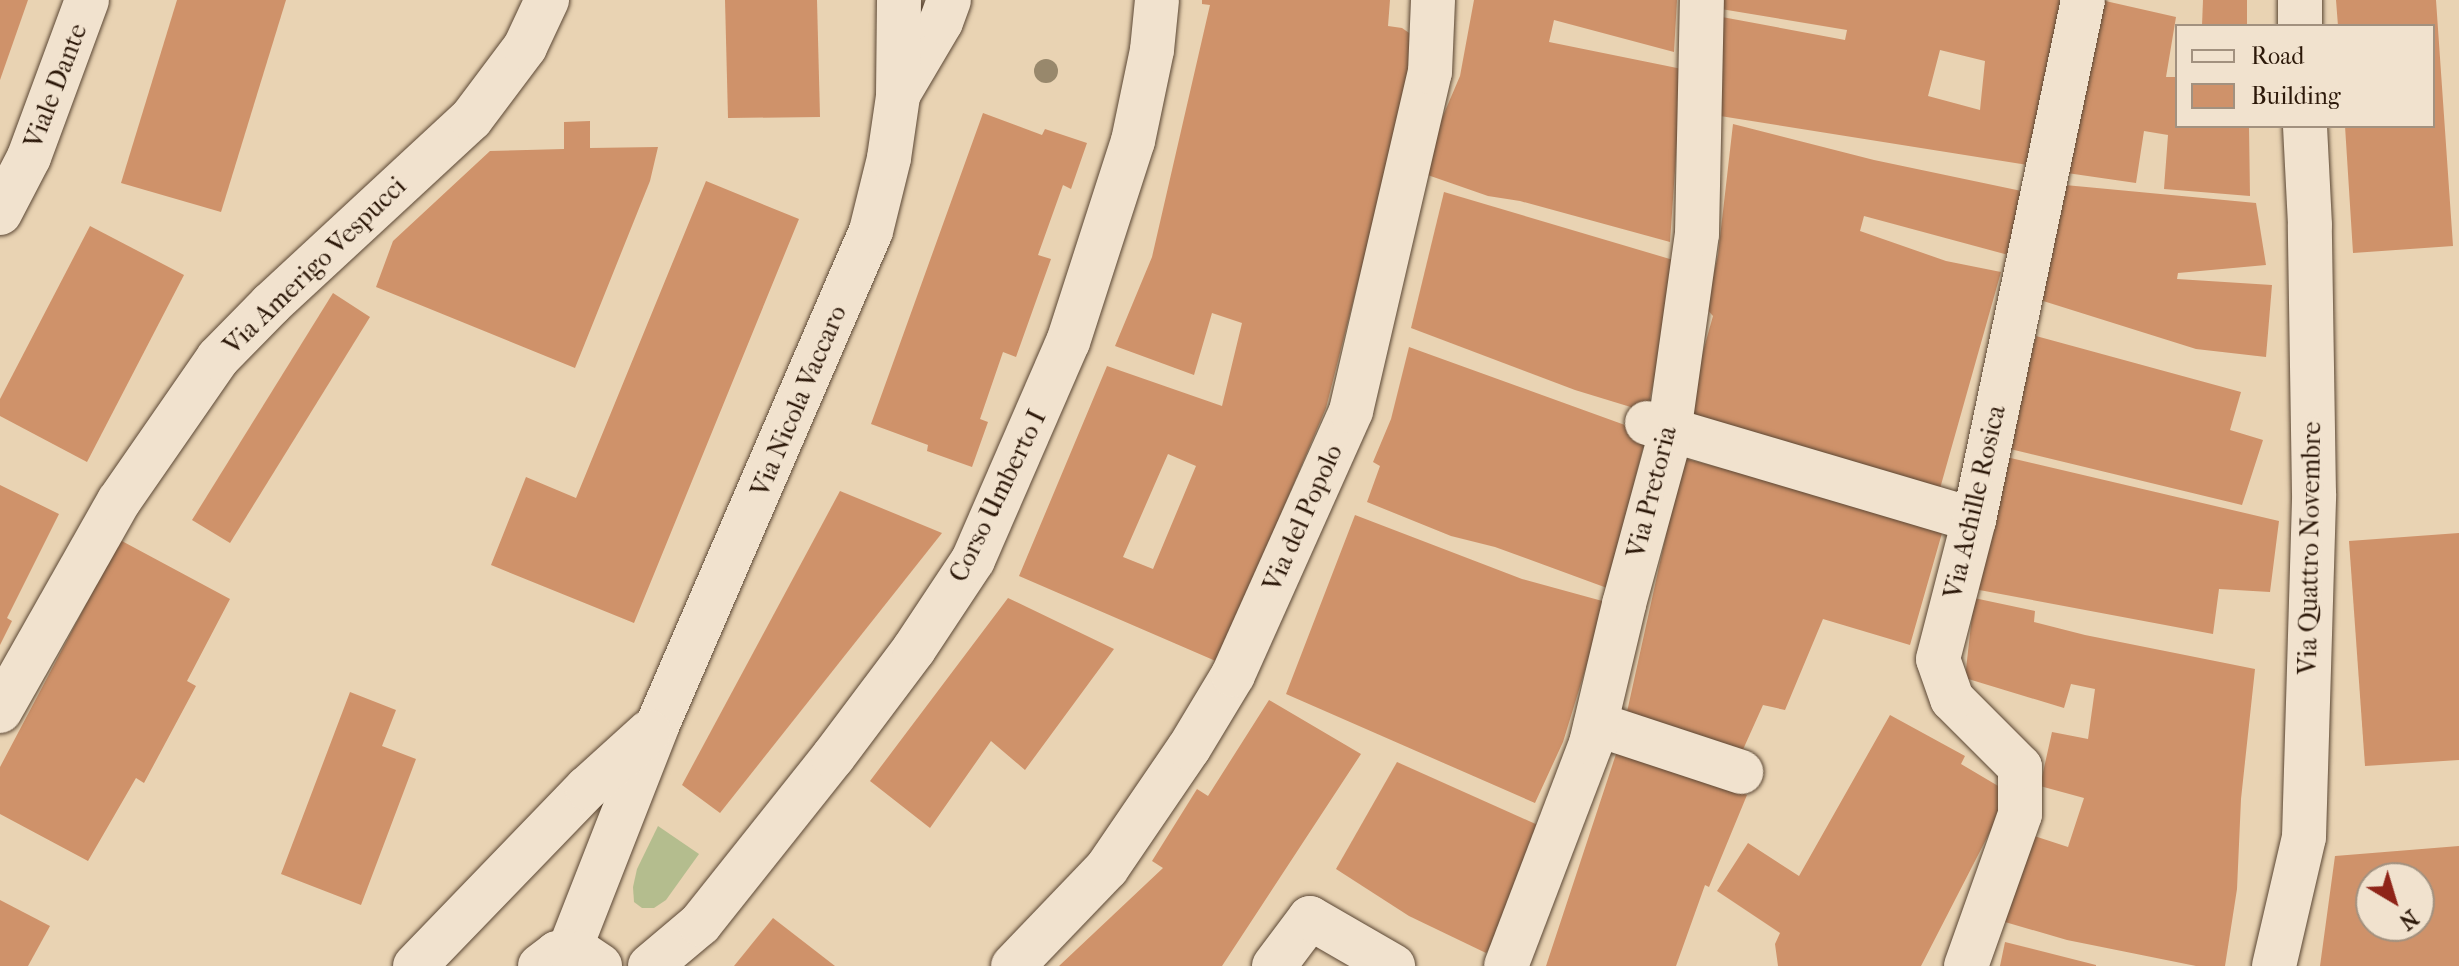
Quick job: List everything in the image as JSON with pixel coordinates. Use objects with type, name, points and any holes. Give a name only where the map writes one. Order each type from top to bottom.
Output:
[{"type":"street","name":"Viale Dante","points":[[0,213],[29,157],[87,0]]},
{"type":"street","name":"Via Amerigo Vespucci","points":[[0,711],[119,501],[218,358],[271,304],[471,119],[525,47],[547,0]]},
{"type":"street","name":"Via Nicola Vaccaro","points":[[585,962],[631,790],[871,231],[889,158],[898,96],[899,0]]},
{"type":"street","points":[[898,96],[941,22],[949,0]]},
{"type":"street","name":"Corso Umberto I","points":[[700,924],[842,745],[914,649],[973,560],[1068,342],[1133,141],[1152,50],[1157,0]]},
{"type":"street","name":"Via del Popolo","points":[[1013,966],[1107,868],[1189,748],[1233,675],[1351,411],[1430,72],[1433,0]]},
{"type":"street","name":"Via Pretoria","points":[[1506,966],[1596,724],[1658,427],[1697,234],[1702,0]]},
{"type":"street","points":[[2300,0],[2300,24]]},
{"type":"street","name":"Via Achille Rosica","points":[[1966,966],[2020,814],[2020,767],[1952,699],[1938,659],[1974,520],[2082,2]]},
{"type":"street","name":"Via Quattro Novembre","points":[[2274,966],[2304,821],[2314,494],[2310,225],[2305,128]]},
{"type":"street","points":[[1658,427],[1974,520]]},
{"type":"street","points":[[1596,724],[1741,772]]},
{"type":"street","points":[[415,966],[587,788],[657,726]]},
{"type":"street","points":[[1274,966],[1310,918],[1393,966]]},
{"type":"street","points":[[585,962],[700,924]]},
{"type":"street","points":[[650,966],[700,924]]},
{"type":"green space","points":[[658,826],[699,854],[666,900],[654,908],[642,908],[634,902],[633,887],[637,869]]},
{"type":"building","points":[[0,0],[28,0],[0,80]]},
{"type":"building","points":[[177,0],[286,0],[221,212],[121,183]]},
{"type":"building","points":[[725,0],[817,0],[820,117],[728,118]]},
{"type":"building","points":[[1202,0],[1390,0],[1388,26],[1402,28],[1412,35],[1412,70],[1326,408],[1218,662],[1019,576],[1107,366],[1222,406],[1242,323],[1212,313],[1194,375],[1115,346],[1152,257],[1210,5],[1202,4]],"holes":[[[1168,454],[1196,466],[1153,569],[1123,557]]]},
{"type":"building","points":[[1474,0],[1677,0],[1674,52],[1554,20],[1549,42],[1682,69],[1670,242],[1520,201],[1488,196],[1419,172],[1460,76]]},
{"type":"building","points":[[1722,0],[2069,0],[2034,166],[1714,115],[1722,17],[1845,40],[1847,30],[1721,9]],"holes":[[[1940,50],[1985,61],[1980,110],[1928,96]]]},
{"type":"building","points":[[2101,0],[2176,17],[2166,77],[2175,77],[2175,128],[2249,128],[2250,196],[2164,189],[2168,135],[2144,131],[2136,183],[2067,173]]},
{"type":"building","points":[[2203,0],[2247,0],[2247,24],[2202,24]]},
{"type":"building","points":[[2336,0],[2436,0],[2453,246],[2353,253],[2345,128],[2435,128],[2435,24],[2338,24]]},
{"type":"building","points":[[983,113],[1042,135],[1045,129],[1087,143],[1071,189],[1063,185],[1038,255],[1051,259],[1016,357],[1003,352],[980,419],[988,422],[972,467],[927,451],[928,445],[871,424]]},
{"type":"building","points":[[590,121],[590,148],[658,147],[650,181],[575,368],[376,287],[393,241],[490,151],[564,149],[564,122]]},
{"type":"building","points":[[1733,124],[1874,160],[2031,193],[2012,256],[1864,216],[1860,231],[1946,261],[2001,272],[1939,492],[1684,419],[1713,316],[1706,308],[1718,255]]},
{"type":"building","points":[[706,181],[799,219],[634,623],[491,565],[526,477],[576,498]]},
{"type":"building","points":[[2065,185],[2256,203],[2266,265],[2178,273],[2177,279],[2272,285],[2266,357],[2196,349],[2040,300]]},
{"type":"building","points":[[1444,192],[1680,262],[1647,412],[1575,390],[1411,328]]},
{"type":"building","points":[[90,226],[184,275],[87,462],[0,416],[0,399]]},
{"type":"building","points":[[333,293],[370,317],[230,543],[192,520]]},
{"type":"building","points":[[2036,336],[2241,392],[2230,430],[2263,440],[2242,505],[2006,448]]},
{"type":"building","points":[[1409,347],[1647,433],[1607,588],[1495,547],[1451,536],[1367,502],[1380,466],[1373,462],[1391,419]]},
{"type":"building","points":[[2002,456],[2279,521],[2270,592],[2219,589],[2213,634],[1974,589]]},
{"type":"building","points":[[1683,458],[1944,526],[1910,645],[1823,619],[1785,710],[1763,705],[1741,754],[1625,721]]},
{"type":"building","points":[[0,485],[59,514],[7,618],[12,621],[0,645]]},
{"type":"building","points":[[840,491],[942,533],[720,813],[682,785]]},
{"type":"building","points":[[1355,515],[1522,579],[1606,602],[1563,742],[1535,803],[1286,694]]},
{"type":"building","points":[[2459,533],[2459,760],[2365,766],[2349,541]]},
{"type":"building","points":[[120,540],[230,599],[187,681],[196,686],[144,783],[136,778],[88,861],[0,814],[0,767]]},
{"type":"building","points":[[1008,598],[1114,649],[1025,770],[991,741],[930,828],[870,781]]},
{"type":"building","points":[[1974,598],[2035,611],[2034,622],[2085,635],[2255,669],[2241,799],[2237,889],[2225,966],[2196,966],[2067,940],[2005,922],[2031,835],[2068,847],[2084,798],[2040,786],[2052,732],[2088,739],[2095,689],[2071,684],[2064,708],[1965,678]]},
{"type":"building","points":[[350,692],[396,710],[382,746],[416,759],[361,905],[281,874]]},
{"type":"building","points":[[1269,700],[1361,754],[1222,966],[1059,966],[1163,868],[1152,861],[1197,789],[1208,796]]},
{"type":"building","points":[[1890,715],[1965,756],[1961,764],[2010,793],[1921,966],[1778,966],[1775,944],[1780,933],[1717,891],[1748,843],[1799,876]]},
{"type":"building","points":[[1618,748],[1747,795],[1709,887],[1705,885],[1676,966],[1546,966]]},
{"type":"building","points":[[1397,762],[1540,826],[1508,920],[1486,953],[1409,916],[1336,869]]},
{"type":"building","points":[[2459,846],[2459,966],[2320,966],[2335,856]]},
{"type":"building","points":[[0,900],[50,926],[28,966],[0,966]]},
{"type":"building","points":[[773,918],[835,966],[734,966]]},
{"type":"building","points":[[2005,942],[2096,965],[2096,966],[2000,966]]}]
